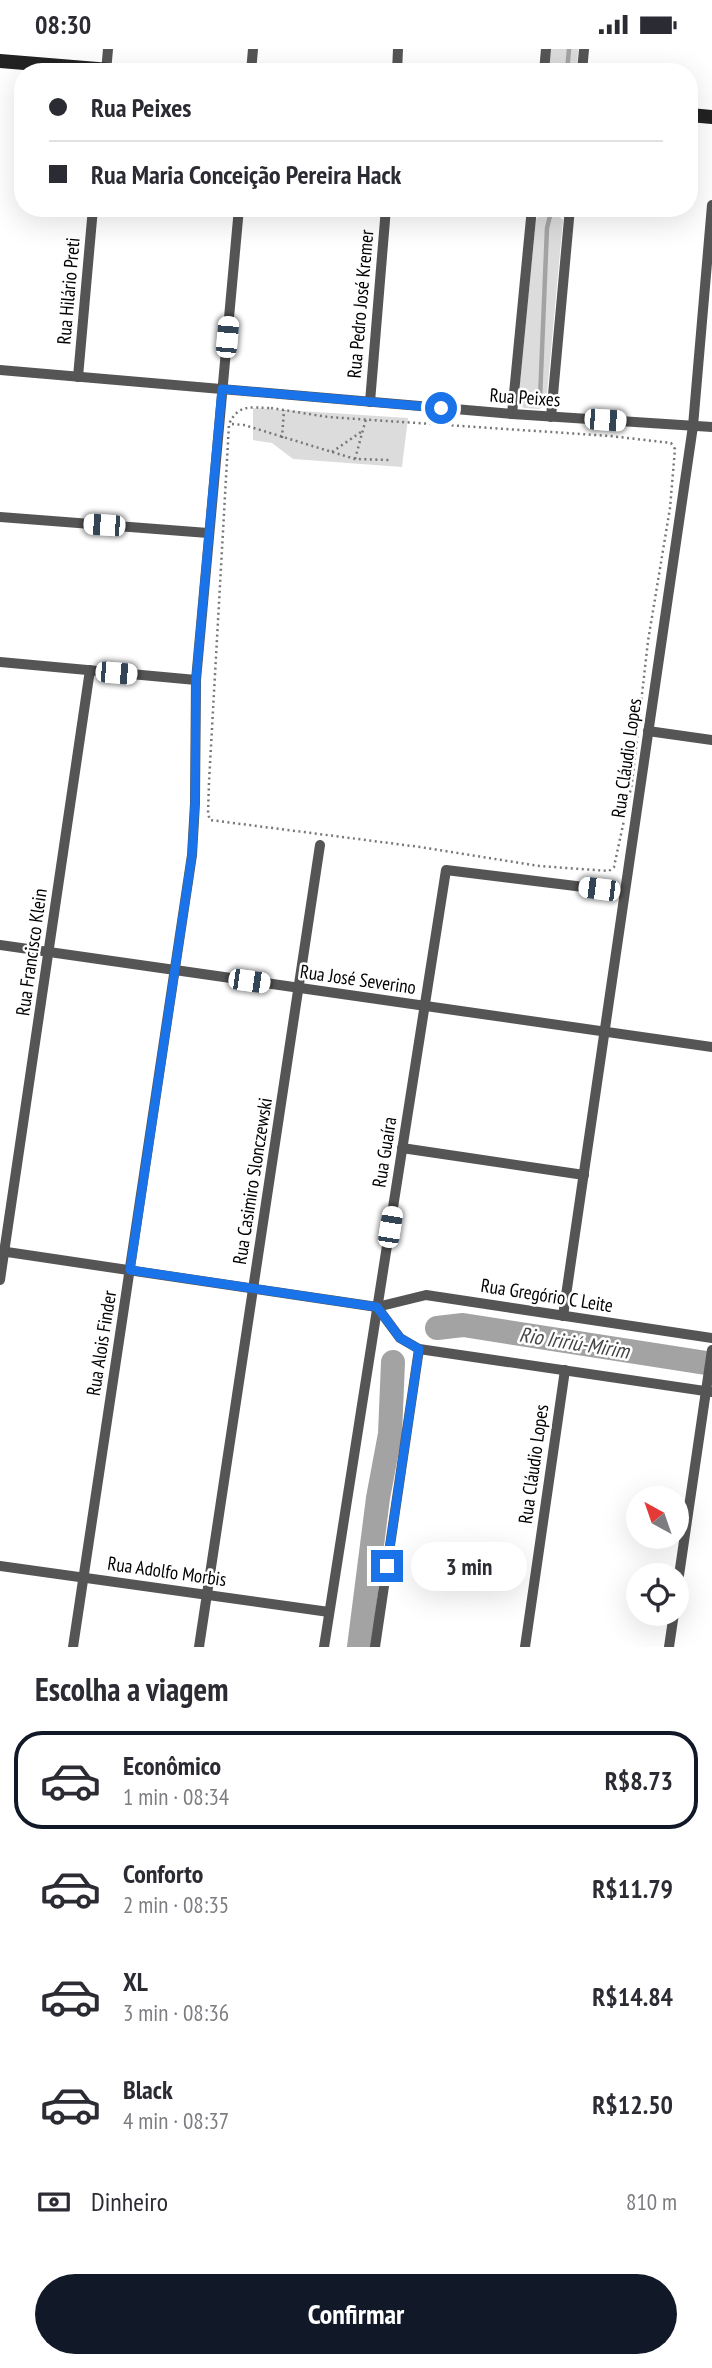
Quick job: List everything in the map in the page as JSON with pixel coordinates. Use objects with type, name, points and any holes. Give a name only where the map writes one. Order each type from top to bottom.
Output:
[{"type":"street","points":[[0,61],[21,63]]},
{"type":"street","name":"Rua Cláudio Lopes","points":[[563,1315],[693,426],[712,205]]},
{"type":"street","name":"Rua Hilário Preti","points":[[78,377],[92,217]]},
{"type":"street","name":"Rua Alois Finder","points":[[73,1647],[194,830],[196,680],[208,533],[224,423],[222,389],[238,217]]},
{"type":"street","name":"Rua Pedro José Kremer","points":[[370,402],[385,217]]},
{"type":"street","points":[[512,414],[531,217]]},
{"type":"street","points":[[551,417],[569,217]]},
{"type":"street","name":"Rua Peixes","points":[[0,370],[512,414],[712,428]]},
{"type":"street","points":[[0,517],[208,533]]},
{"type":"street","points":[[0,662],[196,680]]},
{"type":"street","name":"Rua Francisco Klein","points":[[0,1280],[2,1251],[90,670]]},
{"type":"street","points":[[648,731],[712,740]]},
{"type":"street","name":"Rua Casimiro Slonczewski","points":[[199,1647],[320,845]]},
{"type":"street","name":"Rua Guaíra","points":[[324,1647],[446,870],[624,892]]},
{"type":"street","name":"Rua José Severino","points":[[0,945],[712,1047]]},
{"type":"street","points":[[402,1148],[584,1175]]},
{"type":"street","name":"Rua Gregório C Leite","points":[[2,1251],[377,1307],[426,1295],[712,1338]]},
{"type":"street","points":[[377,1307],[400,1338],[419,1349],[709,1391]]},
{"type":"street","points":[[375,1647],[419,1349]]},
{"type":"street","points":[[681,1563],[709,1391],[712,1350]]},
{"type":"street","name":"Rua Cláudio Lopes","points":[[525,1647],[565,1370]]},
{"type":"street","name":"Rua Adolfo Morbis","points":[[0,1566],[329,1612]]},
{"type":"street","points":[[669,1647],[672,1626]]},
{"type":"path","points":[[240,409],[284,410],[328,417],[671,443],[675,449],[670,508],[648,641],[632,783],[614,867],[609,871],[539,866],[420,847],[211,820],[208,814],[224,423],[240,409]]},
{"type":"path","points":[[282,438],[284,410]]},
{"type":"path","points":[[355,459],[366,419]]},
{"type":"path","points":[[224,423],[244,425],[355,459],[389,460]]},
{"type":"path","points":[[332,452],[362,431]]},
{"type":"shaded area","points":[[551,49],[578,49],[577,63],[550,63]]},
{"type":"shaded area","points":[[560,217],[563,220],[546,405],[539,409],[524,408],[518,403],[536,219]]},
{"type":"shaded area","points":[[253,408],[408,418],[402,467],[293,459],[272,443],[253,440]]},
{"type":"waterway","points":[[568,63],[569,49]]},
{"type":"waterway","points":[[540,399],[547,228],[550,217]]},
{"type":"waterway","name":"Rio Iririú-Mirim","points":[[437,1328],[463,1325],[712,1364]]},
{"type":"waterway","name":"Rio Iririú-Mirim","points":[[359,1647],[378,1498],[390,1434],[393,1362]]},
{"type":"route","points":[[387,1566],[419,1349],[400,1338],[377,1307],[130,1270],[192,855],[196,680],[222,389],[441,408]]}]
